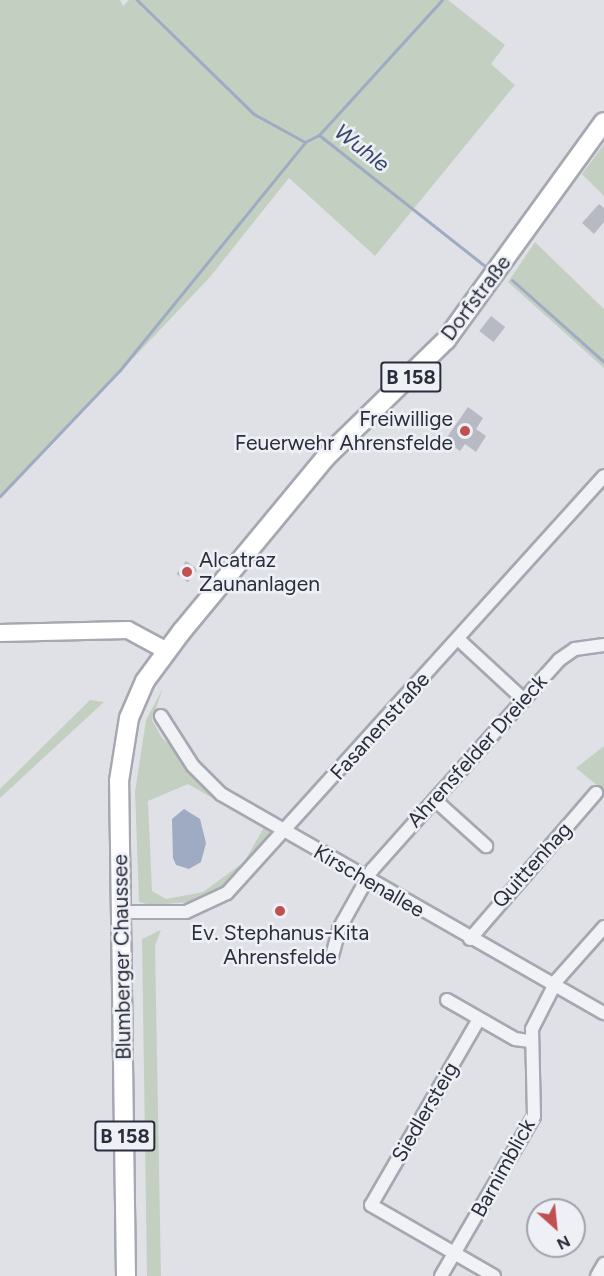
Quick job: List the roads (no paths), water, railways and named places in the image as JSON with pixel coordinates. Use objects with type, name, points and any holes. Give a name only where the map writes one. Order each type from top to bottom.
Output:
[{"type":"main road","name":"Dorfstraße","points":[[167,651],[326,457],[446,340],[604,122]]},
{"type":"main road","points":[[0,633],[128,630],[167,651]]},
{"type":"main road","name":"Blumberger Chaussee","points":[[126,1276],[122,743],[145,681],[167,651]]},
{"type":"street","name":"Fasanenstraße","points":[[123,912],[186,912],[210,904],[286,832],[604,476]]},
{"type":"street","points":[[458,639],[523,699]]},
{"type":"street","name":"Ahrensfelder Dreieck","points":[[332,956],[339,929],[365,880],[523,699],[565,654],[604,645]]},
{"type":"street","name":"Kirschenallee","points":[[161,716],[205,782],[365,880],[604,1013]]},
{"type":"street","name":"Quittenhag","points":[[470,939],[596,793]]},
{"type":"street","points":[[435,800],[486,846]]},
{"type":"street","points":[[447,1000],[515,1039],[530,1041],[554,986],[604,927]]},
{"type":"street","name":"Siedlersteig","points":[[455,1253],[371,1205],[479,1018]]},
{"type":"street","name":"Barnimblick","points":[[441,1276],[534,1116],[537,1100],[530,1041]]},
{"type":"street","points":[[455,1253],[494,1276]]},
{"type":"street","points":[[597,1276],[604,1264]]},
{"type":"water","points":[[184,809],[200,819],[206,843],[201,862],[189,869],[176,865],[173,858],[172,819]]},
{"type":"waterway","name":"Wuhle","points":[[137,0],[254,114],[305,142],[319,135],[486,267]]},
{"type":"waterway","points":[[319,135],[442,0]]},
{"type":"waterway","points":[[0,496],[120,370],[305,142]]},
{"type":"waterway","name":"Wuhle","points":[[512,280],[604,362]]},
{"type":"place","name":"Freiwillige Feuerwehr Ahrensfelde","points":[[465,431]]},
{"type":"place","name":"Alcatraz Zaunanlagen","points":[[187,572]]},
{"type":"place","name":"Ev. Stephanus-Kita Ahrensfelde","points":[[280,911]]}]
